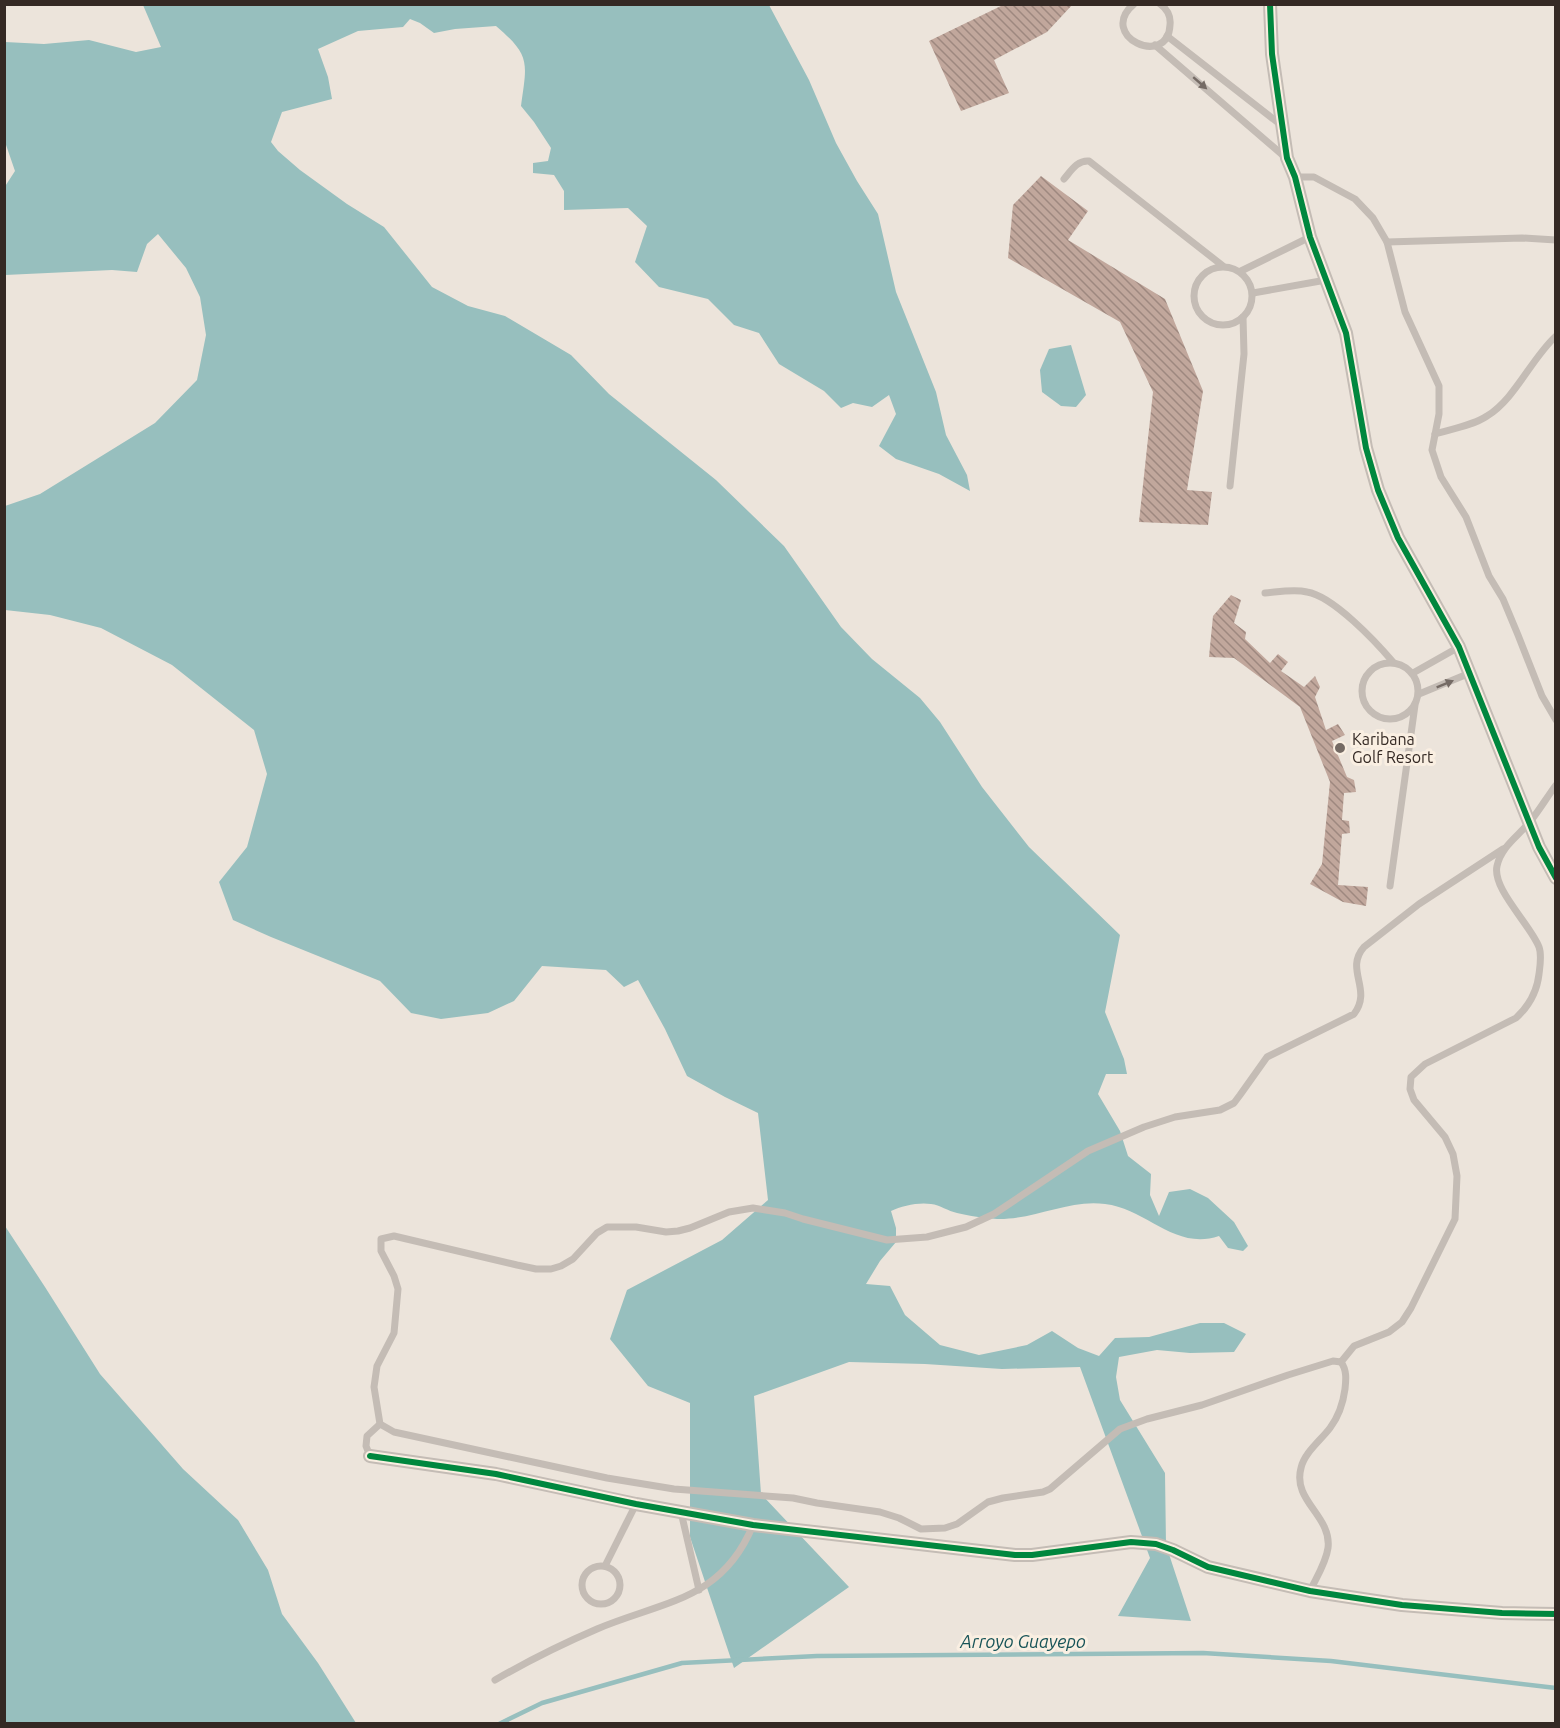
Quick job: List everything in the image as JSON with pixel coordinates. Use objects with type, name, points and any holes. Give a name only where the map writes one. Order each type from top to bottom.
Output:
[{"type":"street","points":[[1270,4],[1272,54],[1287,158],[1295,177],[1310,237],[1346,333],[1366,448],[1378,490],[1398,538],[1459,647],[1539,847],[1556,878]]},
{"type":"street","points":[[370,1456],[496,1474],[636,1504],[753,1524],[1015,1555],[1032,1555],[1131,1542],[1156,1544],[1208,1567],[1310,1591],[1402,1605],[1502,1613],[1556,1614]]},
{"type":"lane","points":[[1134,4],[1125,14],[1124,22],[1128,37],[1140,45],[1155,45],[1167,36],[1170,21],[1168,14],[1160,4]]},
{"type":"lane","points":[[1167,36],[1281,125]]},
{"type":"lane","points":[[1155,45],[1287,158]]},
{"type":"lane","points":[[1064,179],[1078,164],[1084,160],[1089,161],[1223,266],[1241,271],[1249,281],[1253,293],[1249,310],[1234,323],[1225,325],[1207,320],[1195,306],[1195,287],[1199,278],[1206,272],[1223,266]]},
{"type":"lane","points":[[1295,177],[1314,177],[1355,199],[1373,218],[1387,242],[1405,312],[1439,386],[1439,414],[1432,450],[1441,477],[1466,517],[1489,576],[1503,598],[1515,626],[1542,696],[1556,720]]},
{"type":"lane","points":[[1241,271],[1310,237]]},
{"type":"lane","points":[[1387,242],[1522,238],[1556,240]]},
{"type":"lane","points":[[1253,293],[1326,280]]},
{"type":"lane","points":[[1230,486],[1244,354],[1243,317]]},
{"type":"lane","points":[[1434,434],[1485,418],[1500,407],[1544,347],[1556,336]]},
{"type":"lane","points":[[1265,593],[1304,591],[1324,597],[1377,642],[1394,662]]},
{"type":"lane","points":[[1413,673],[1459,647]]},
{"type":"lane","points":[[1390,886],[1415,705],[1419,694],[1418,683],[1413,673],[1394,662],[1382,663],[1372,668],[1365,677],[1361,687],[1362,699],[1367,709],[1376,716],[1398,719],[1415,705]]},
{"type":"lane","points":[[1419,694],[1470,673]]},
{"type":"lane","points":[[380,1424],[374,1388],[377,1366],[394,1332],[398,1289],[380,1244],[381,1239],[387,1236],[536,1269],[551,1269],[573,1259],[597,1233],[607,1227],[678,1231],[738,1210],[753,1208],[785,1213],[887,1240],[927,1237],[966,1227],[994,1214],[1088,1151],[1144,1127],[1175,1117],[1220,1110],[1234,1103],[1267,1057],[1354,1014],[1362,1000],[1356,961],[1364,947],[1419,904],[1503,849],[1530,822],[1556,784]]},
{"type":"lane","points":[[1341,1362],[1354,1346],[1389,1332],[1402,1322],[1455,1219],[1457,1176],[1453,1154],[1445,1137],[1414,1100],[1410,1089],[1411,1077],[1425,1064],[1516,1018],[1534,994],[1538,980],[1540,949],[1497,878],[1496,867],[1503,849]]},
{"type":"lane","points":[[380,1424],[394,1432],[607,1478],[674,1489],[793,1498],[879,1512],[899,1518],[921,1529],[933,1529],[957,1524],[988,1502],[1050,1489],[1113,1433],[1147,1419],[1202,1405],[1288,1374],[1333,1361],[1341,1362]]},
{"type":"lane","points":[[1310,1591],[1328,1547],[1325,1527],[1307,1503],[1300,1488],[1299,1477],[1301,1465],[1339,1415],[1346,1384],[1344,1366],[1341,1362]]},
{"type":"lane","points":[[370,1456],[366,1446],[367,1436],[380,1424]]},
{"type":"lane","points":[[605,1566],[636,1504]]},
{"type":"lane","points":[[681,1512],[699,1590]]},
{"type":"lane","points":[[495,1680],[578,1637],[637,1613],[672,1603],[699,1590],[733,1561],[745,1545],[753,1524]]},
{"type":"lane","points":[[605,1566],[614,1570],[620,1578],[621,1588],[617,1598],[608,1603],[598,1604],[589,1600],[583,1592],[582,1582],[586,1573],[594,1567],[605,1566]]},
{"type":"water","points":[[143,5],[769,5],[809,80],[836,143],[878,214],[896,292],[936,392],[946,435],[967,475],[970,491],[939,474],[896,459],[879,446],[896,414],[889,395],[872,407],[853,403],[841,408],[824,391],[779,364],[759,333],[734,325],[708,299],[659,287],[635,262],[647,226],[628,208],[564,210],[564,191],[554,175],[533,173],[533,163],[548,161],[551,148],[521,106],[525,69],[521,53],[496,26],[434,33],[410,19],[403,27],[358,31],[318,49],[328,77],[332,99],[282,112],[271,142],[300,170],[384,227],[432,287],[468,306],[505,316],[571,355],[609,394],[716,480],[784,546],[841,627],[872,659],[920,698],[940,722],[982,787],[1029,847],[1120,935],[1105,1012],[1124,1059],[1127,1074],[1106,1074],[1098,1094],[1120,1131],[1128,1156],[1151,1174],[1150,1195],[1159,1216],[1169,1192],[1190,1189],[1208,1198],[1234,1222],[1248,1246],[1243,1251],[1228,1248],[1219,1236],[1203,1239],[1175,1234],[1120,1207],[1105,1204],[1078,1204],[1024,1216],[997,1219],[962,1214],[934,1205],[916,1204],[891,1211],[896,1228],[896,1242],[880,1261],[866,1284],[890,1286],[905,1315],[940,1345],[979,1355],[1027,1345],[1052,1331],[1078,1348],[1099,1356],[1115,1338],[1149,1337],[1200,1323],[1224,1323],[1246,1334],[1234,1352],[1190,1353],[1157,1350],[1119,1357],[1116,1377],[1120,1400],[1165,1473],[1166,1545],[1191,1621],[1118,1616],[1150,1558],[1080,1367],[1002,1369],[849,1362],[754,1396],[761,1494],[849,1587],[734,1668],[690,1537],[690,1403],[648,1386],[610,1339],[627,1290],[722,1240],[768,1200],[758,1113],[687,1076],[638,980],[624,987],[606,970],[542,966],[514,1001],[488,1013],[441,1019],[411,1013],[380,981],[233,920],[219,882],[247,847],[267,774],[254,730],[172,665],[101,628],[50,615],[5,610],[5,506],[40,494],[155,423],[197,380],[206,335],[200,297],[186,268],[158,234],[147,244],[137,272],[112,270],[5,275],[4,188],[15,171],[5,142],[5,42],[44,44],[89,40],[136,52],[161,47]]},
{"type":"water","points":[[1071,345],[1086,395],[1076,407],[1061,406],[1042,392],[1040,370],[1049,349]]},
{"type":"water","points":[[5,1226],[100,1374],[183,1469],[238,1520],[268,1570],[282,1614],[318,1663],[356,1723],[5,1723]]},
{"type":"building","points":[[1005,4],[1073,4],[1047,32],[994,60],[1009,93],[961,111],[929,41]]},
{"type":"building","points":[[1041,176],[1088,211],[1068,240],[1165,299],[1203,391],[1187,490],[1212,492],[1208,525],[1139,522],[1153,392],[1120,322],[1008,258],[1013,205]]},
{"type":"building","points":[[1231,595],[1241,600],[1234,623],[1246,632],[1245,639],[1270,663],[1278,654],[1288,662],[1281,671],[1304,687],[1315,676],[1320,687],[1315,697],[1326,730],[1338,724],[1345,735],[1332,741],[1347,777],[1354,780],[1356,792],[1344,793],[1342,820],[1349,821],[1350,833],[1342,834],[1338,885],[1368,887],[1366,906],[1343,902],[1310,884],[1322,864],[1330,782],[1300,707],[1234,658],[1209,657],[1213,616]]},
{"type":"waterway","name":"Arroyo Guayepo","points":[[499,1724],[542,1703],[682,1663],[817,1656],[1203,1653],[1331,1661],[1556,1688]]},
{"type":"cycle path","points":[[1270,4],[1272,54],[1287,158],[1295,177],[1310,237],[1346,333],[1366,448],[1378,490],[1398,538],[1459,647],[1539,847],[1556,878]]},
{"type":"cycle path","points":[[370,1456],[496,1474],[636,1504],[753,1525],[1015,1555],[1032,1555],[1131,1542],[1156,1544],[1208,1567],[1310,1591],[1402,1605],[1502,1613],[1556,1614]]},
{"type":"place","name":"Karibana Golf Resort","points":[[1340,748]]}]
